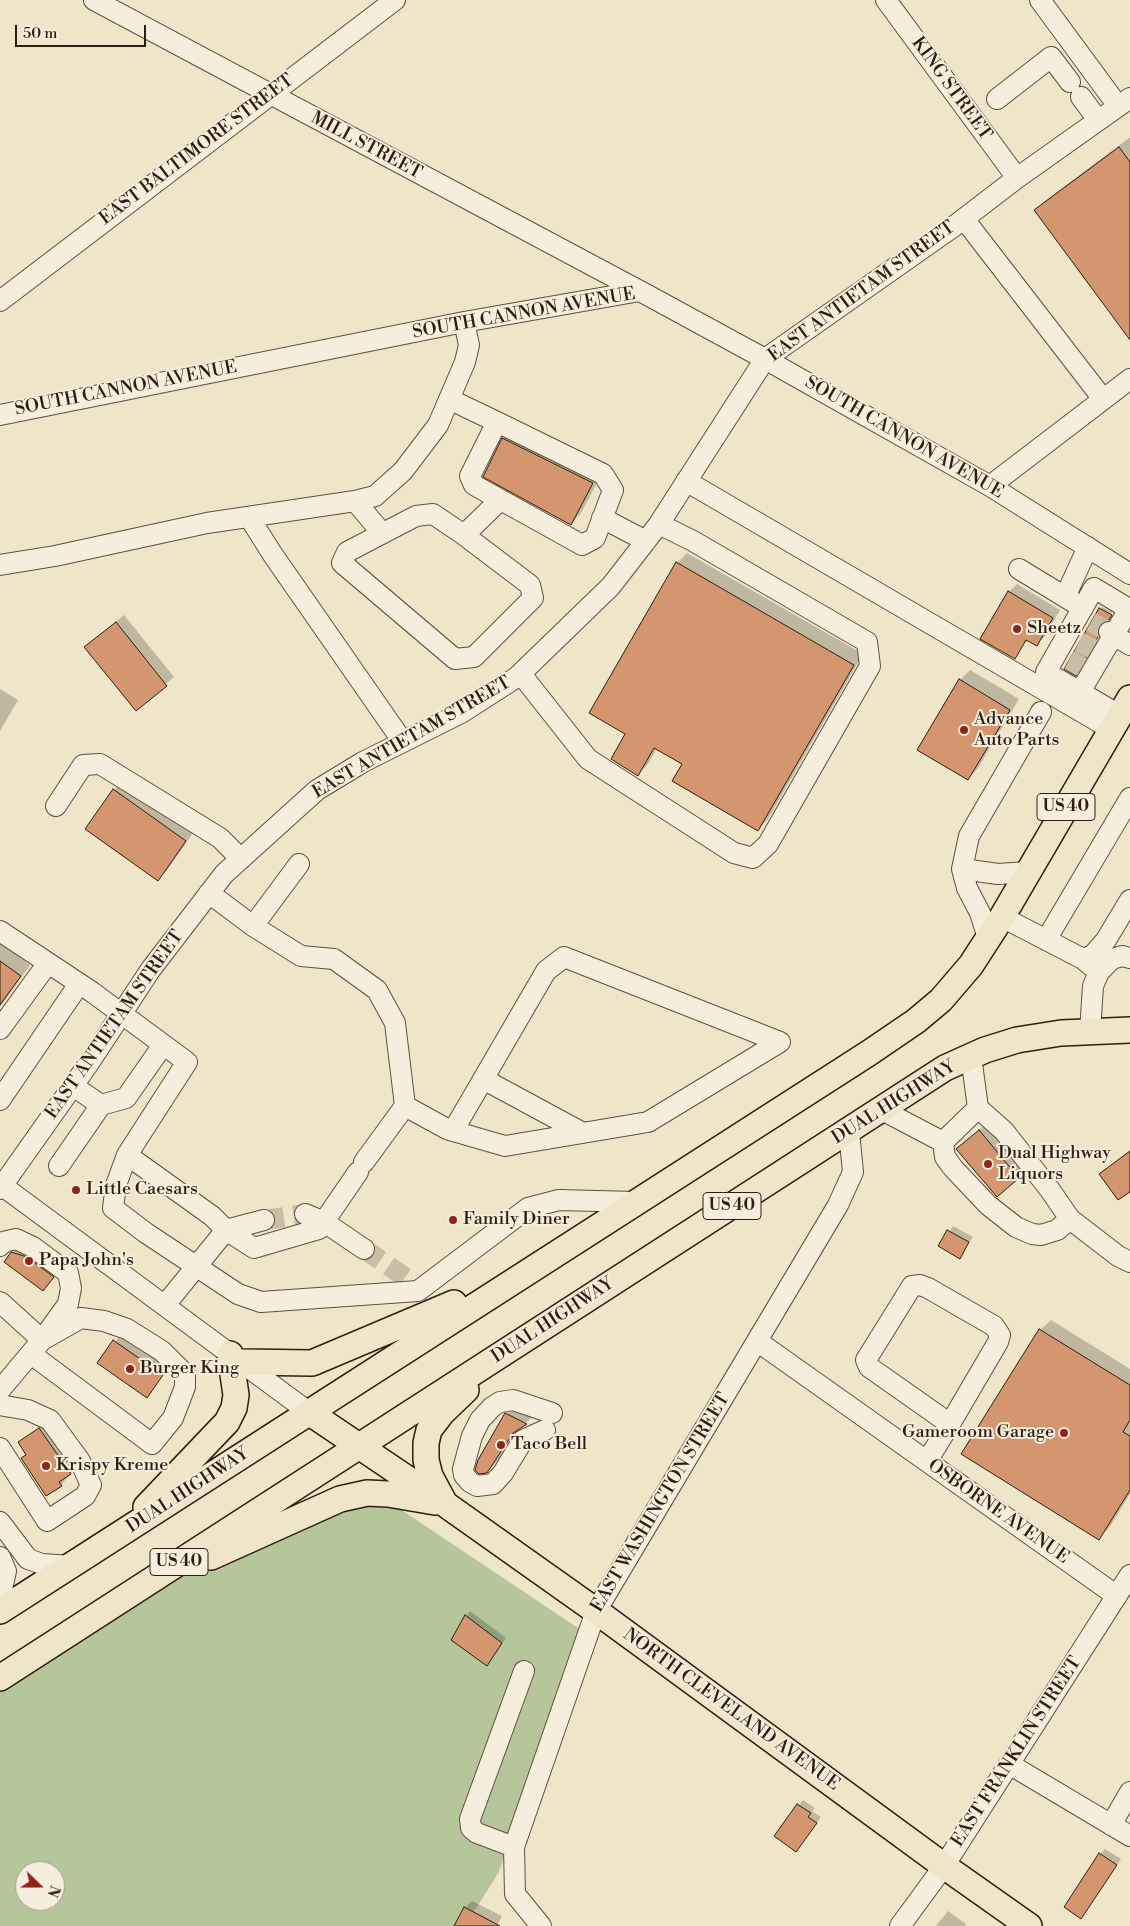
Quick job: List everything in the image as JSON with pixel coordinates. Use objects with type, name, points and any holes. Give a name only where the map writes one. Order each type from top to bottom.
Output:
[{"type":"main road","name":"US 40","points":[[1002,916],[1120,714]]},
{"type":"main road","name":"DUAL HIGHWAY","points":[[0,1611],[916,1021],[941,1000],[971,965],[1002,916]]},
{"type":"main road","name":"DUAL HIGHWAY","points":[[0,1678],[849,1132],[945,1068],[1017,1040],[1090,1032],[1130,1030]]},
{"type":"main road","points":[[120,1535],[227,1422],[234,1408],[236,1395],[236,1358],[312,1363],[444,1308],[548,1258]]},
{"type":"main road","points":[[445,1504],[430,1476],[426,1460],[426,1443],[429,1430],[442,1413],[508,1350]]},
{"type":"main road","name":"NORTH CLEVELAND AVENUE","points":[[310,1413],[445,1504],[596,1611],[1029,1926]]},
{"type":"main road","points":[[134,1592],[340,1499],[367,1493],[388,1494],[445,1504]]},
{"type":"street","name":"MILL STREET","points":[[94,0],[640,291]]},
{"type":"street","name":"EAST BALTIMORE STREET","points":[[0,301],[269,94],[396,0]]},
{"type":"street","name":"KING STREET","points":[[886,0],[1017,178]]},
{"type":"street","points":[[1041,1],[1099,80],[1124,102]]},
{"type":"street","points":[[996,99],[1051,57],[1098,120]]},
{"type":"street","points":[[1072,84],[1079,74],[1099,80]]},
{"type":"street","name":"EAST ANTIETAM STREET","points":[[1,1186],[73,1086],[151,969],[224,874],[317,790],[363,762],[461,713],[521,674],[611,586],[646,541],[659,524],[765,359],[1124,102]]},
{"type":"street","points":[[964,218],[1104,399]]},
{"type":"street","name":"SOUTH CANNON AVENUE","points":[[0,414],[464,322],[640,291],[990,486],[1130,574]]},
{"type":"street","points":[[0,565],[55,556],[207,523],[355,501],[375,496],[403,471],[438,425],[465,362],[468,345],[464,322]]},
{"type":"street","points":[[990,486],[1130,379]]},
{"type":"street","points":[[449,399],[497,422],[603,474],[613,490],[595,538],[582,545],[474,486],[470,476],[497,422]]},
{"type":"street","points":[[686,482],[1120,714]]},
{"type":"street","points":[[464,535],[500,500]]},
{"type":"street","points":[[355,501],[382,533]]},
{"type":"street","points":[[433,514],[464,535],[530,585],[533,598],[474,657],[454,659],[342,563],[347,552],[416,516],[433,514]]},
{"type":"street","points":[[249,517],[273,555],[403,742]]},
{"type":"street","points":[[602,518],[646,541]]},
{"type":"street","points":[[521,674],[588,758],[734,853],[753,858],[768,844],[870,666],[867,642],[693,541],[659,524]]},
{"type":"street","points":[[1065,597],[1088,547]]},
{"type":"street","points":[[1019,569],[1065,597],[1084,615]]},
{"type":"street","points":[[1080,692],[1089,671],[1100,653],[1117,637],[1130,609],[1094,588],[1084,615],[1063,656],[1046,672],[1080,692],[1120,714]]},
{"type":"street","points":[[988,938],[980,913],[967,888],[962,869],[969,836],[1041,712]]},
{"type":"street","points":[[56,806],[83,764],[100,764],[220,838],[241,859]]},
{"type":"street","points":[[1046,940],[1130,798]]},
{"type":"street","points":[[253,926],[300,864]]},
{"type":"street","points":[[962,869],[998,874],[1028,872]]},
{"type":"street","points":[[209,893],[253,926],[301,956],[334,959],[377,990],[395,1023],[405,1106],[361,1167],[314,1218]]},
{"type":"street","points":[[1082,959],[1093,955],[1106,940],[1130,900]]},
{"type":"street","points":[[1002,916],[1082,959],[1099,972]]},
{"type":"street","points":[[0,931],[79,984],[187,1062],[127,1155],[116,1185],[114,1208],[146,1233],[197,1265],[238,1294],[261,1302],[418,1291],[421,1283],[528,1208],[559,1200],[635,1202]]},
{"type":"street","points":[[1090,1032],[1093,986],[1099,972],[1112,959],[1122,956],[1130,958]]},
{"type":"street","points":[[405,1106],[453,1131],[505,1146],[648,1122],[780,1042],[564,957],[546,971],[453,1131]]},
{"type":"street","points":[[0,1030],[48,963]]},
{"type":"street","points":[[0,1100],[79,984]]},
{"type":"street","points":[[59,1166],[101,1106],[126,1098],[163,1045]]},
{"type":"street","points":[[972,1056],[978,1108],[1004,1132],[1050,1190],[1070,1219],[1118,1256],[1130,1262]]},
{"type":"street","points":[[483,1079],[583,1133]]},
{"type":"street","points":[[73,1086],[101,1106]]},
{"type":"street","points":[[943,1142],[978,1108]]},
{"type":"street","points":[[882,1110],[943,1142]]},
{"type":"street","name":"EAST WASHINGTON STREET","points":[[538,1925],[515,1894],[514,1847],[596,1611],[838,1205],[853,1172],[849,1132]]},
{"type":"street","points":[[943,1142],[946,1157],[953,1168],[988,1205],[1016,1227],[1032,1234],[1041,1235],[1057,1230],[1070,1219]]},
{"type":"street","points":[[127,1155],[212,1216],[226,1230],[254,1248],[319,1229],[314,1218]]},
{"type":"street","points":[[1,1186],[310,1413]]},
{"type":"street","points":[[314,1218],[364,1249]]},
{"type":"street","points":[[165,1305],[226,1230],[264,1220]]},
{"type":"street","points":[[0,1246],[4,1242],[16,1239],[33,1247],[68,1273],[71,1288],[68,1304],[37,1347],[0,1390]]},
{"type":"street","points":[[421,1283],[444,1308]]},
{"type":"street","points":[[927,1461],[950,1424],[998,1342],[1000,1335],[994,1326],[928,1288],[920,1285],[912,1286],[866,1360],[869,1367],[950,1424]]},
{"type":"street","points":[[0,1302],[37,1347],[152,1444],[173,1418],[185,1387],[185,1374],[162,1351],[127,1329],[104,1321],[81,1318],[37,1347]]},
{"type":"street","name":"OSBORNE AVENUE","points":[[757,1341],[1117,1596]]},
{"type":"street","points":[[0,1405],[28,1410],[50,1420],[80,1461],[91,1485],[85,1496],[47,1521],[0,1448]]},
{"type":"street","points":[[0,1522],[28,1559],[42,1564],[72,1566]]},
{"type":"street","points":[[0,1557],[6,1571],[0,1599]]},
{"type":"street","name":"EAST FRANKLIN STREET","points":[[900,1926],[944,1866],[1130,1575]]},
{"type":"street","points":[[514,1847],[477,1833],[471,1828],[470,1819],[524,1671]]},
{"type":"street","points":[[1009,1764],[1130,1836]]},
{"type":"street","points":[[1111,1825],[1130,1792]]},
{"type":"green space","points":[[385,1499],[581,1630],[499,1872],[465,1926],[0,1926],[0,1675],[37,1648],[291,1514]]},
{"type":"building","points":[[1119,147],[1130,162],[1130,340],[1034,210]]},
{"type":"building","points":[[502,438],[593,483],[571,525],[483,477]]},
{"type":"building","points":[[676,562],[854,665],[758,831],[672,781],[682,764],[654,748],[638,776],[611,759],[625,734],[589,713]]},
{"type":"building","name":"Sheetz","points":[[1008,591],[1053,618],[1037,646],[1026,640],[1015,659],[980,639]]},
{"type":"building","name":"Sheetz","points":[[1099,608],[1112,615],[1109,620],[1099,626],[1098,637],[1076,676],[1064,669]]},
{"type":"building","points":[[116,622],[167,686],[136,711],[84,647]]},
{"type":"building","name":"Advance Auto Parts","points":[[959,679],[1010,710],[968,780],[917,750]]},
{"type":"building","points":[[113,789],[186,841],[158,881],[85,829]]},
{"type":"building","points":[[0,961],[21,976],[0,1005]]},
{"type":"building","name":"Dual Highway Liquors","points":[[979,1130],[1019,1178],[997,1197],[956,1149]]},
{"type":"building","points":[[1130,1151],[1130,1192],[1118,1200],[1099,1174]]},
{"type":"building","points":[[947,1230],[969,1242],[960,1259],[938,1246]]},
{"type":"building","points":[[11,1252],[27,1257],[54,1277],[43,1291],[4,1262]]},
{"type":"building","points":[[1039,1329],[1130,1385],[1130,1420],[1123,1432],[1130,1436],[1130,1490],[1099,1540],[961,1454]]},
{"type":"building","name":"Burger King","points":[[113,1340],[163,1375],[147,1398],[97,1363]]},
{"type":"building","points":[[505,1413],[527,1424],[513,1433],[487,1473],[479,1474],[475,1470],[478,1460]]},
{"type":"building","name":"Krispy Kreme","points":[[39,1428],[71,1474],[59,1482],[62,1486],[46,1496],[21,1458],[26,1455],[18,1442]]},
{"type":"building","points":[[465,1615],[502,1643],[487,1666],[451,1640]]},
{"type":"building","points":[[797,1804],[811,1813],[808,1817],[817,1823],[796,1852],[774,1836]]},
{"type":"building","points":[[1099,1853],[1117,1865],[1081,1919],[1064,1907]]},
{"type":"building","points":[[464,1907],[500,1926],[454,1926]]},
{"type":"tunnel","points":[[1091,622],[1109,632]]},
{"type":"tunnel","points":[[1079,642],[1097,651]]},
{"type":"tunnel","points":[[1069,660],[1086,669]]},
{"type":"tunnel","points":[[264,1220],[305,1214]]},
{"type":"tunnel","points":[[364,1249],[409,1280]]},
{"type":"place","name":"Sheetz","points":[[1017,629]]},
{"type":"place","name":"Advance Auto Parts","points":[[964,730]]},
{"type":"place","name":"Dual Highway Liquors","points":[[988,1164]]},
{"type":"place","name":"Little Caesars","points":[[76,1190]]},
{"type":"place","name":"Family Diner","points":[[453,1220]]},
{"type":"place","name":"Papa John's","points":[[29,1261]]},
{"type":"place","name":"Burger King","points":[[130,1369]]},
{"type":"place","name":"Gameroom Garage","points":[[1064,1433]]},
{"type":"place","name":"Taco Bell","points":[[501,1445]]},
{"type":"place","name":"Krispy Kreme","points":[[46,1466]]}]
